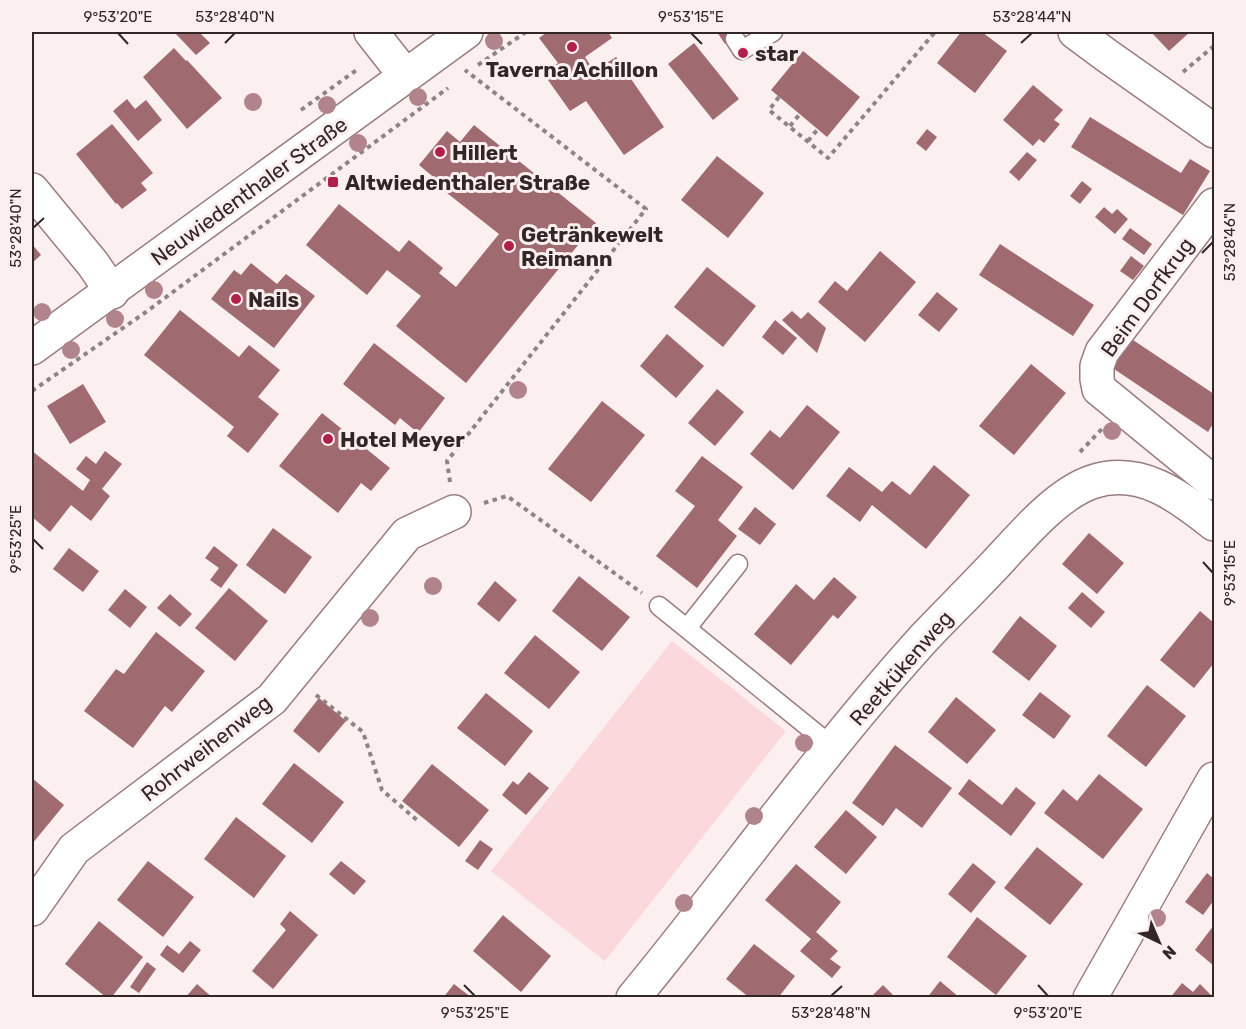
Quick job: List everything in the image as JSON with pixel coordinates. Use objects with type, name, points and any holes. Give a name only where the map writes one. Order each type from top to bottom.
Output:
[{"type":"street","points":[[372,32],[405,75]]},
{"type":"street","points":[[1075,32],[1215,131]]},
{"type":"street","name":"Neuwiedenthaler Straße","points":[[32,348],[112,292],[456,38]]},
{"type":"street","points":[[32,190],[93,264],[112,292]]},
{"type":"street","name":"Beim Dorfkrug","points":[[1215,206],[1102,352],[1097,366],[1099,389],[1215,483]]},
{"type":"street","name":"Reetkükenweg","points":[[648,992],[833,747],[924,638],[1037,522],[1078,487],[1115,477],[1130,477],[1176,495],[1215,524]]},
{"type":"street","name":"Rohrweihenweg","points":[[32,909],[75,849],[272,699],[406,534],[454,512]]},
{"type":"street","points":[[1090,998],[1215,778]]},
{"type":"lane","points":[[735,39],[742,50],[772,32]]},
{"type":"lane","points":[[687,628],[738,564]]},
{"type":"lane","points":[[659,606],[833,747]]},
{"type":"path","points":[[468,73],[526,32]]},
{"type":"path","points":[[779,98],[769,110],[828,158],[935,32]]},
{"type":"path","points":[[456,38],[468,73],[646,209],[447,461],[454,512],[507,496],[659,606]]},
{"type":"path","points":[[1159,93],[1215,46]]},
{"type":"path","points":[[32,391],[146,312],[448,87]]},
{"type":"path","points":[[789,126],[800,114]]},
{"type":"path","points":[[808,141],[818,129]]},
{"type":"path","points":[[292,676],[363,732],[382,790],[418,821]]},
{"type":"shaded area","points":[[672,641],[786,731],[605,961],[491,871]]},
{"type":"building","points":[[174,32],[199,32],[210,43],[196,55]]},
{"type":"building","points":[[547,32],[608,32],[612,38],[585,57],[594,71],[616,57],[664,127],[624,155],[586,101],[570,111],[543,73],[558,63],[539,38]]},
{"type":"building","points":[[717,32],[746,32],[725,44]]},
{"type":"building","points":[[961,32],[982,32],[1007,51],[975,93],[937,63]]},
{"type":"building","points":[[1153,32],[1190,32],[1169,51]]},
{"type":"building","points":[[694,43],[739,99],[713,120],[668,64]]},
{"type":"building","points":[[174,48],[222,98],[187,129],[143,77]]},
{"type":"building","points":[[803,51],[860,97],[827,137],[771,90]]},
{"type":"building","points":[[1033,85],[1063,110],[1054,120],[1060,124],[1044,143],[1039,139],[1033,146],[1003,120]]},
{"type":"building","points":[[127,99],[135,109],[146,100],[162,120],[138,141],[113,111]]},
{"type":"building","points":[[1090,117],[1181,173],[1190,159],[1210,171],[1183,215],[1071,147]]},
{"type":"building","points":[[112,124],[153,173],[141,183],[147,190],[122,209],[76,154]]},
{"type":"building","points":[[474,125],[596,223],[466,383],[396,326],[421,296],[387,270],[367,295],[306,245],[339,204],[399,252],[409,240],[443,268],[439,273],[456,287],[499,234],[447,193],[449,190],[419,165],[447,131],[460,142]]},
{"type":"building","points":[[927,129],[937,137],[926,151],[916,143]]},
{"type":"building","points":[[1027,152],[1037,160],[1019,181],[1009,172]]},
{"type":"building","points":[[717,156],[764,193],[728,238],[681,200]]},
{"type":"building","points":[[1082,181],[1092,189],[1080,204],[1070,196]]},
{"type":"building","points":[[1104,207],[1112,214],[1117,209],[1128,219],[1115,234],[1095,217]]},
{"type":"building","points":[[1130,228],[1152,244],[1144,255],[1122,239]]},
{"type":"building","points":[[32,244],[41,255],[32,263]]},
{"type":"building","points":[[1000,244],[1094,305],[1073,336],[979,275]]},
{"type":"building","points":[[880,251],[916,282],[865,342],[818,302],[835,281],[847,291]]},
{"type":"building","points":[[1131,256],[1144,266],[1133,280],[1120,271]]},
{"type":"building","points":[[251,263],[277,284],[286,274],[315,296],[274,348],[211,299],[234,270],[241,275]]},
{"type":"building","points":[[707,267],[756,306],[723,347],[674,307]]},
{"type":"building","points":[[937,292],[958,309],[939,332],[918,315]]},
{"type":"building","points":[[180,310],[239,357],[249,345],[280,370],[258,397],[279,414],[248,453],[227,436],[234,427],[144,355]]},
{"type":"building","points":[[792,311],[801,319],[808,312],[826,328],[817,353],[782,320]]},
{"type":"building","points":[[775,320],[797,338],[783,355],[762,337]]},
{"type":"building","points":[[667,334],[704,366],[676,398],[640,366]]},
{"type":"building","points":[[1130,338],[1214,394],[1214,422],[1208,432],[1111,367]]},
{"type":"building","points":[[374,343],[445,398],[418,433],[400,418],[395,425],[343,384]]},
{"type":"building","points":[[1031,364],[1066,393],[1014,455],[979,426]]},
{"type":"building","points":[[83,384],[106,422],[70,444],[47,406]]},
{"type":"building","points":[[717,389],[744,412],[715,446],[688,423]]},
{"type":"building","points":[[602,401],[645,435],[591,502],[548,469]]},
{"type":"building","points":[[807,405],[840,432],[793,490],[750,454],[770,430],[780,438]]},
{"type":"building","name":"Hotel Meyer","points":[[322,413],[390,468],[371,491],[361,483],[338,513],[279,466]]},
{"type":"building","points":[[32,451],[83,491],[90,480],[76,469],[86,456],[96,464],[105,451],[122,464],[102,489],[110,496],[91,521],[71,505],[50,532],[32,517]]},
{"type":"building","points":[[702,456],[743,487],[718,520],[737,536],[697,588],[656,556],[695,506],[675,491]]},
{"type":"building","points":[[934,465],[970,495],[926,549],[872,505],[860,522],[826,496],[849,467],[882,492],[892,481],[910,495]]},
{"type":"building","points":[[755,507],[776,524],[760,545],[738,529]]},
{"type":"building","points":[[273,528],[312,557],[285,594],[246,565]]},
{"type":"building","points":[[1089,533],[1124,563],[1097,594],[1062,564]]},
{"type":"building","points":[[214,546],[238,565],[221,588],[210,580],[219,568],[205,558]]},
{"type":"building","points":[[69,548],[99,571],[83,592],[53,569]]},
{"type":"building","points":[[579,576],[630,617],[602,651],[552,611]]},
{"type":"building","points":[[834,577],[857,597],[838,619],[833,615],[791,665],[754,634],[796,584],[814,600]]},
{"type":"building","points":[[495,581],[517,600],[499,622],[477,604]]},
{"type":"building","points":[[229,588],[268,621],[235,661],[195,628]]},
{"type":"building","points":[[125,589],[147,607],[130,628],[108,610]]},
{"type":"building","points":[[1082,592],[1105,612],[1091,628],[1068,608]]},
{"type":"building","points":[[170,594],[192,614],[180,627],[157,608]]},
{"type":"building","points":[[1200,611],[1214,623],[1214,663],[1194,688],[1160,660]]},
{"type":"building","points":[[1020,616],[1057,646],[1029,681],[992,652]]},
{"type":"building","points":[[156,632],[205,671],[172,712],[165,706],[133,748],[84,711],[116,669],[124,674]]},
{"type":"building","points":[[535,635],[580,672],[549,709],[504,673]]},
{"type":"building","points":[[1147,685],[1186,716],[1146,767],[1107,736]]},
{"type":"building","points":[[1040,692],[1071,716],[1054,739],[1022,715]]},
{"type":"building","points":[[486,693],[533,731],[505,766],[457,728]]},
{"type":"building","points":[[956,697],[996,730],[967,764],[928,732]]},
{"type":"building","points":[[319,698],[346,721],[319,753],[293,731]]},
{"type":"building","points":[[895,745],[952,788],[922,828],[896,808],[883,826],[852,803]]},
{"type":"building","points":[[294,763],[344,802],[312,843],[262,804]]},
{"type":"building","points":[[432,764],[489,810],[459,847],[402,801]]},
{"type":"building","points":[[529,772],[549,788],[526,815],[502,795],[513,781],[518,785]]},
{"type":"building","points":[[1099,774],[1143,809],[1103,859],[1044,813],[1063,789],[1077,801]]},
{"type":"building","points":[[32,778],[64,805],[32,844]]},
{"type":"building","points":[[969,779],[1002,805],[1016,787],[1036,803],[1011,836],[958,794]]},
{"type":"building","points":[[846,810],[877,837],[846,874],[814,847]]},
{"type":"building","points":[[236,817],[286,856],[254,898],[204,859]]},
{"type":"building","points":[[480,840],[493,849],[478,870],[465,861]]},
{"type":"building","points":[[1037,847],[1083,884],[1050,925],[1004,888]]},
{"type":"building","points":[[148,861],[194,897],[163,937],[117,900]]},
{"type":"building","points":[[341,861],[366,881],[354,895],[329,874]]},
{"type":"building","points":[[973,863],[996,882],[971,913],[948,894]]},
{"type":"building","points":[[796,864],[841,902],[816,932],[838,951],[830,959],[841,967],[832,978],[800,951],[811,939],[765,900]]},
{"type":"building","points":[[1207,873],[1214,879],[1214,900],[1203,915],[1185,902]]},
{"type":"building","points":[[290,911],[318,935],[273,989],[252,971],[286,930],[280,924]]},
{"type":"building","points":[[503,915],[551,956],[521,992],[473,951]]},
{"type":"building","points":[[977,917],[1027,956],[996,995],[947,957]]},
{"type":"building","points":[[99,921],[143,957],[111,998],[107,998],[65,964]]},
{"type":"building","points":[[1214,925],[1214,966],[1195,950]]},
{"type":"building","points":[[190,941],[201,950],[183,973],[160,955],[167,945],[179,954]]},
{"type":"building","points":[[754,944],[795,976],[778,998],[750,998],[726,979]]},
{"type":"building","points":[[147,962],[156,969],[139,993],[130,987]]},
{"type":"building","points":[[940,981],[960,998],[927,998]]},
{"type":"building","points":[[1182,983],[1193,992],[1200,984],[1214,998],[1170,998]]},
{"type":"building","points":[[197,984],[213,998],[185,998]]},
{"type":"building","points":[[454,984],[472,998],[443,998]]},
{"type":"building","points":[[883,985],[896,998],[870,998]]},
{"type":"place","name":"Taverna Achillon","points":[[572,47]]},
{"type":"place","name":"star","points":[[743,53]]},
{"type":"place","name":"Hillert","points":[[440,152]]},
{"type":"place","name":"Altwiedenthaler Straße","points":[[333,182]]},
{"type":"place","name":"Getränkewelt Reimann","points":[[509,246]]},
{"type":"place","name":"Nails","points":[[236,299]]},
{"type":"place","name":"Hotel Meyer","points":[[328,439]]}]
